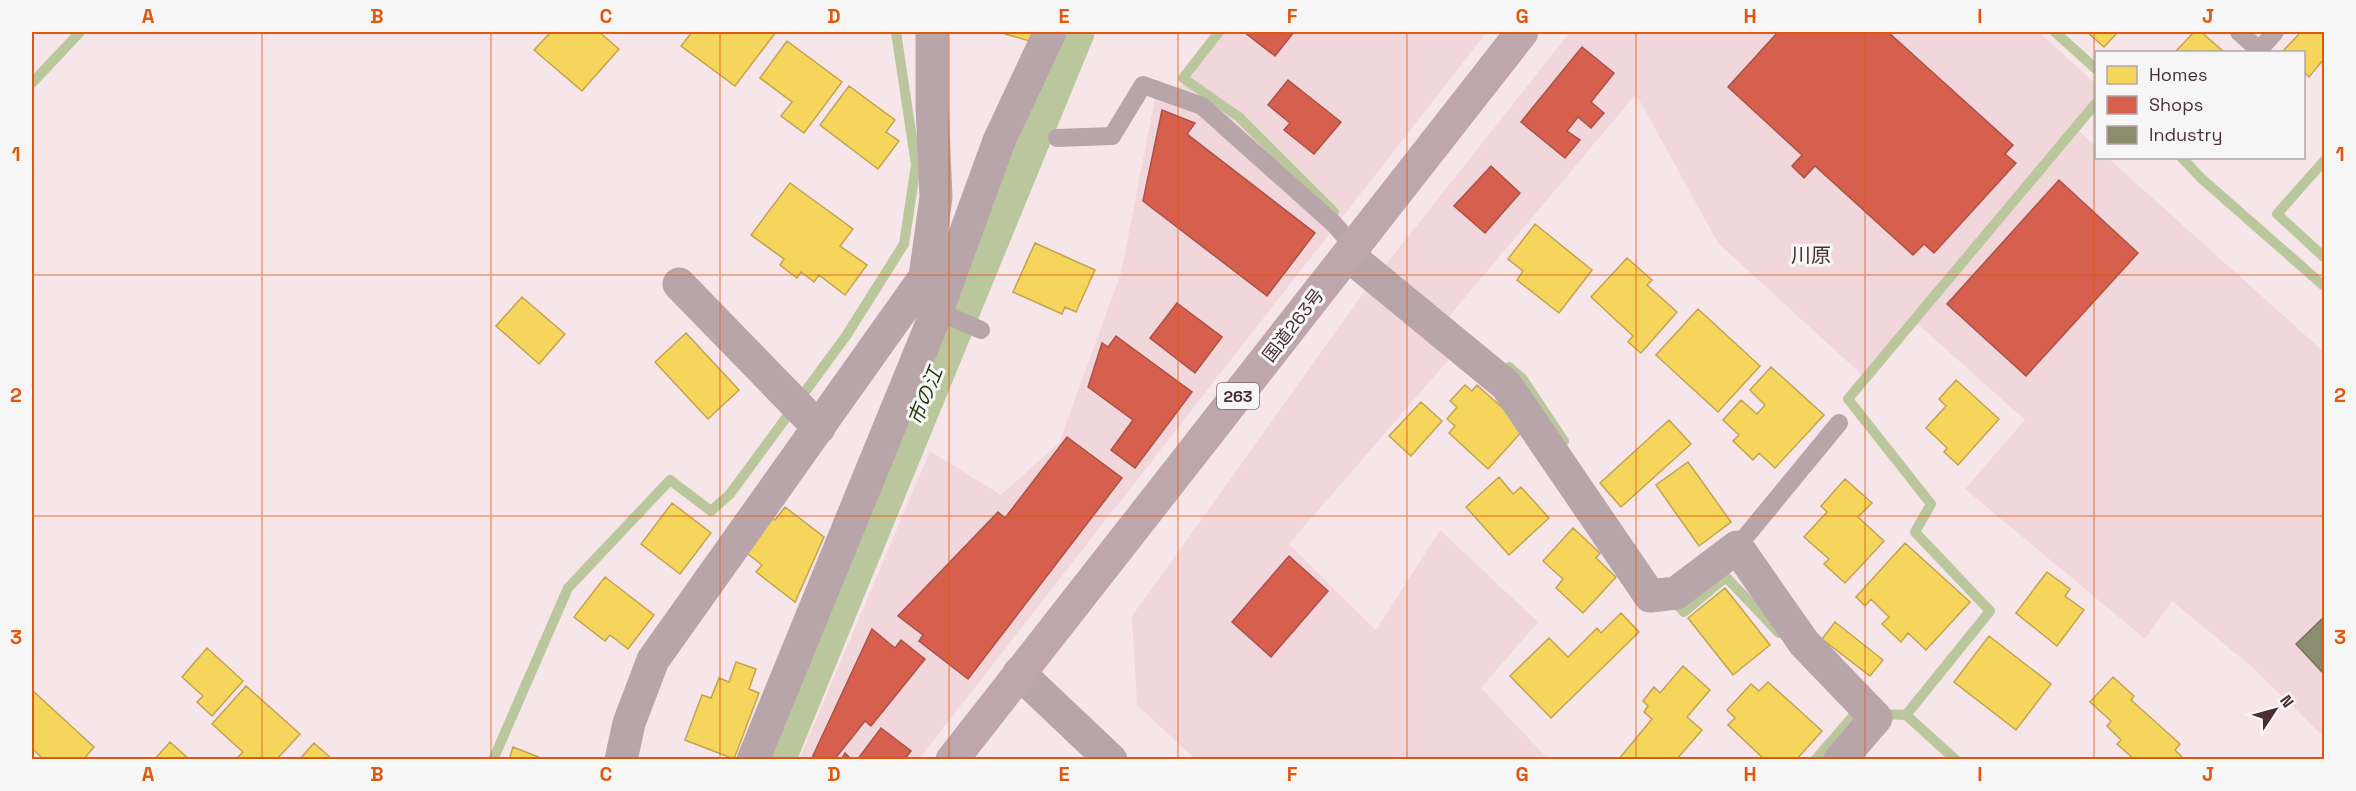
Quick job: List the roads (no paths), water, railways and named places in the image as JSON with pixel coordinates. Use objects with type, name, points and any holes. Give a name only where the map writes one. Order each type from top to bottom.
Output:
[{"type":"highway","name":"国道263号","points":[[952,759],[1522,32]]},
{"type":"street","points":[[621,759],[629,723],[653,660],[803,412],[923,305],[936,197],[932,32]]},
{"type":"street","points":[[753,759],[923,305],[1050,32]]},
{"type":"street","points":[[1351,251],[1506,385],[1663,594],[1737,546],[1804,643],[1867,709],[1839,759]]},
{"type":"street","points":[[679,284],[803,412]]},
{"type":"street","points":[[1020,673],[1112,759]]},
{"type":"lane","points":[[2239,32],[2259,50],[2275,32]]},
{"type":"lane","points":[[1057,138],[1112,136],[1143,85],[1202,106],[1334,224],[1351,251]]},
{"type":"lane","points":[[923,305],[981,330]]},
{"type":"lane","points":[[1737,546],[1839,423]]},
{"type":"waterway","points":[[32,83],[80,32]]},
{"type":"waterway","points":[[493,760],[568,588],[670,480],[711,511],[730,494],[846,336],[904,244],[916,165],[896,32]]},
{"type":"waterway","name":"市の江","points":[[776,760],[1075,32]]},
{"type":"waterway","points":[[1219,32],[1183,78],[1239,117],[1334,212]]},
{"type":"waterway","points":[[2055,32],[2095,68]]},
{"type":"waterway","points":[[1906,715],[1990,611],[1915,532],[1931,504],[1848,399],[2095,104]]},
{"type":"waterway","points":[[2183,159],[2202,179],[2324,286]]},
{"type":"waterway","points":[[2324,161],[2277,214],[2324,257]]},
{"type":"waterway","points":[[1509,367],[1522,378],[1564,441]]},
{"type":"waterway","points":[[1672,599],[1684,612],[1726,577],[1779,633]]},
{"type":"waterway","points":[[1815,760],[1855,714]]},
{"type":"waterway","points":[[1880,714],[1906,715],[1956,760]]},
{"type":"district","name":"川原","points":[[1811,255]]}]
